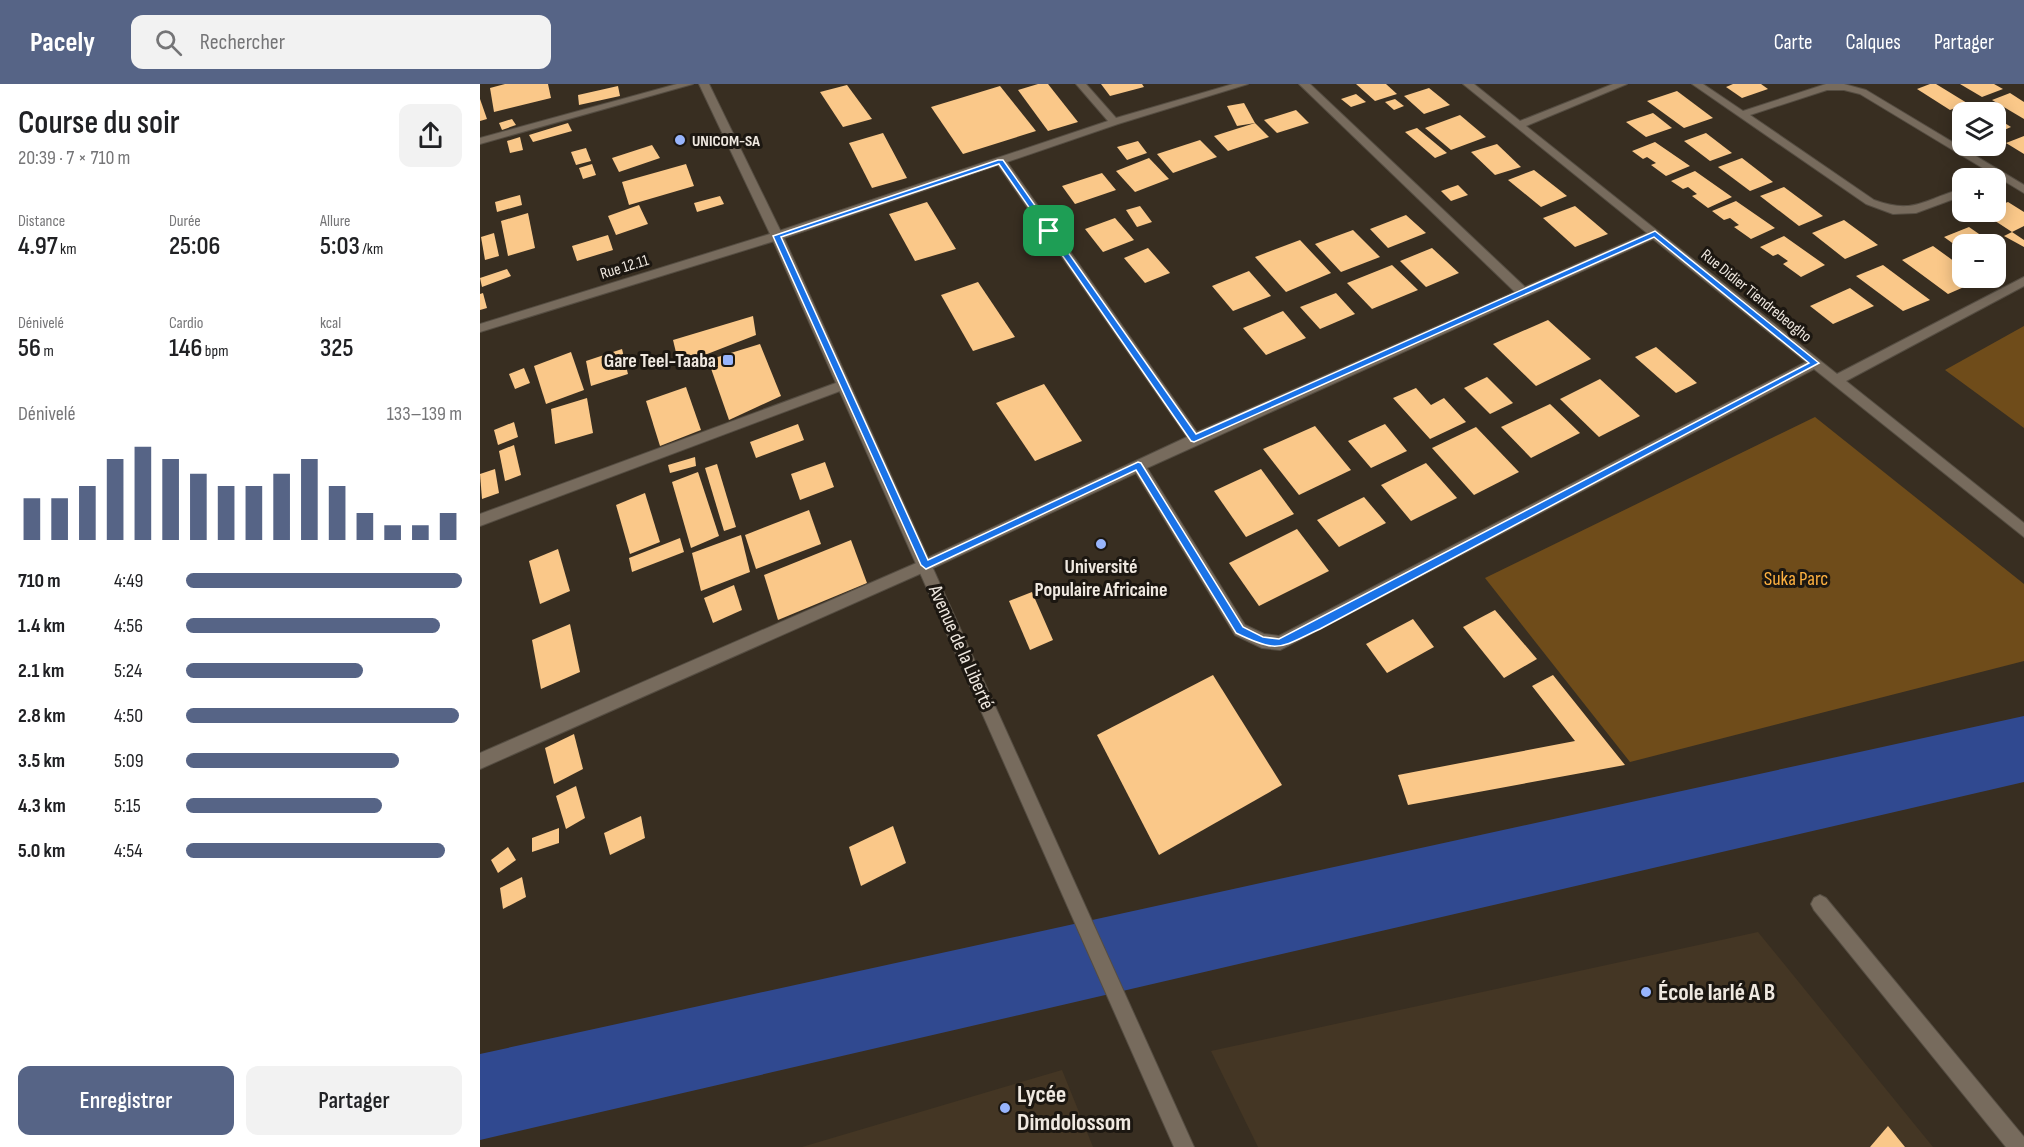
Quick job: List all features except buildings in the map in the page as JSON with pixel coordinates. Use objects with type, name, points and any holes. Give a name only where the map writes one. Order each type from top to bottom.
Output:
[{"type":"street","points":[[480,141],[688,84]]},
{"type":"street","name":"Avenue de la Liberté","points":[[704,84],[777,236],[926,565],[1184,1147]]},
{"type":"street","points":[[1081,84],[1114,122]]},
{"type":"street","name":"Rue 12.11","points":[[480,328],[777,236],[1114,122],[1243,84]]},
{"type":"street","points":[[1304,84],[1524,292]]},
{"type":"street","name":"Rue Didier Tiendrebeogho","points":[[1468,84],[2024,531]]},
{"type":"street","points":[[1519,125],[1622,84]]},
{"type":"street","points":[[1697,84],[1870,202],[1893,211],[1916,210],[1952,196]]},
{"type":"street","points":[[1744,114],[1826,87],[1844,87],[1863,92],[1983,168]]},
{"type":"street","points":[[1001,161],[1194,439]]},
{"type":"street","points":[[2006,181],[2024,190]]},
{"type":"street","points":[[480,761],[926,565],[1194,439],[1655,234]]},
{"type":"street","points":[[1836,380],[2024,281]]},
{"type":"street","points":[[1138,465],[1240,630],[1262,641],[1280,643],[1815,363]]},
{"type":"street","points":[[480,520],[844,385]]},
{"type":"street","points":[[1820,904],[2019,1147]]},
{"type":"shaded area","name":"École larlé A B","points":[[1758,932],[1933,1147],[1258,1147],[1211,1051]]},
{"type":"shaded area","name":"Lycée Dimdolossom","points":[[1062,1070],[1093,1147],[802,1147]]},
{"type":"green space","points":[[2024,326],[2024,428],[1945,370]]},
{"type":"green space","name":"Suka Parc","points":[[1815,417],[2024,584],[2024,661],[1630,762],[1485,578]]},
{"type":"waterway","points":[[480,1097],[2024,749]]},
{"type":"place","name":"UNICOM-SA","points":[[680,140]]},
{"type":"place","name":"Gare Teel-Taaba","points":[[728,360]]},
{"type":"place","name":"Université Populaire Africaine","points":[[1101,544]]},
{"type":"place","name":"École larlé A B","points":[[1646,992]]},
{"type":"place","name":"Lycée Dimdolossom","points":[[1005,1108]]},
{"type":"route","points":[[1001,161],[1049,231],[1194,439],[1655,234],[1815,363],[1317,626],[1280,643],[1262,641],[1240,630],[1138,465],[926,565],[777,236],[1001,161]]}]
